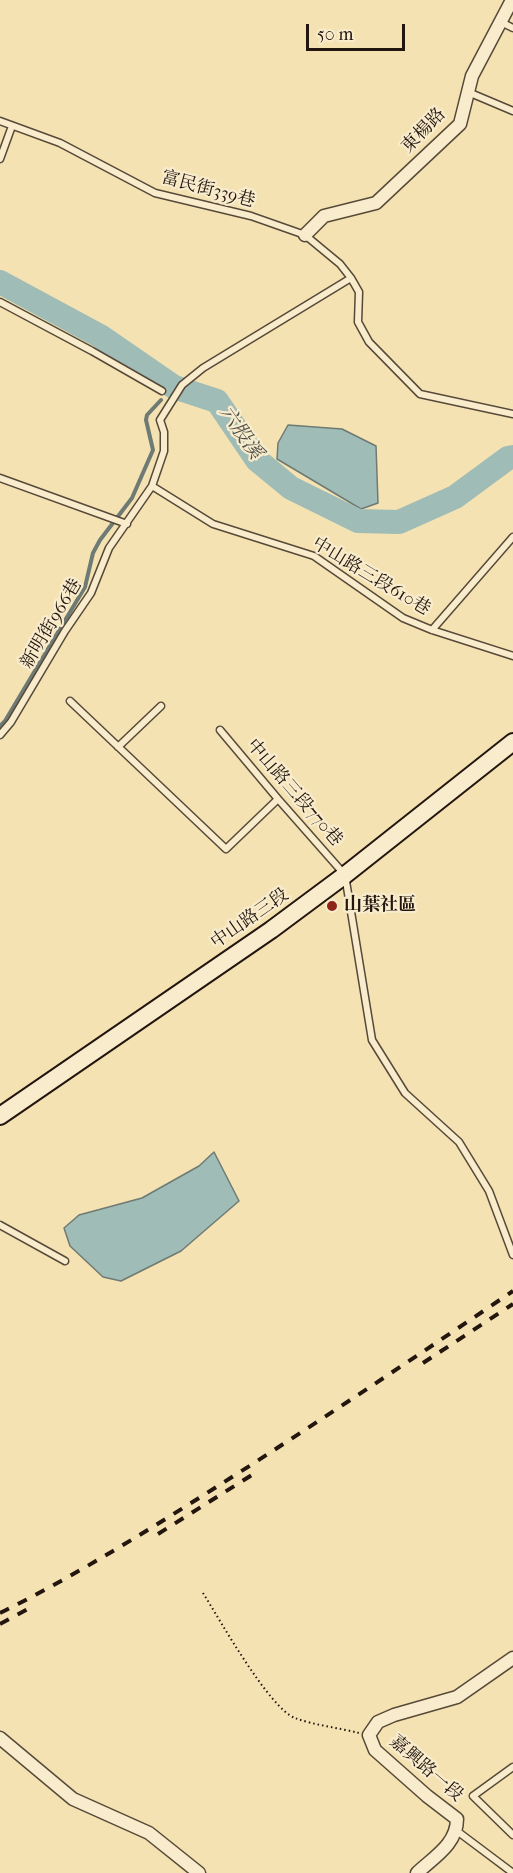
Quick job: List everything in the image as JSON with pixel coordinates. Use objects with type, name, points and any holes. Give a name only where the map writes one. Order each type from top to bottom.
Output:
[{"type":"street","name":"東楊路","points":[[305,235],[324,216],[376,203],[460,124],[472,76],[512,0]]},
{"type":"street","name":"中山路三段","points":[[0,1116],[271,930],[345,875],[513,742]]},
{"type":"street","name":"嘉興路一段","points":[[417,1873],[451,1842],[457,1831],[457,1820],[375,1750],[369,1735],[378,1722],[394,1715],[457,1697],[513,1658]]},
{"type":"street","points":[[0,1738],[73,1798],[149,1833],[199,1873]]},
{"type":"lane","points":[[501,22],[513,28]]},
{"type":"lane","points":[[468,92],[513,111]]},
{"type":"lane","name":"富民街339巷","points":[[0,121],[60,143],[155,193],[250,216],[305,235],[340,264],[351,278]]},
{"type":"lane","points":[[0,159],[12,126]]},
{"type":"lane","points":[[351,278],[359,292],[358,322],[369,342],[420,394],[513,414]]},
{"type":"lane","name":"新明街966巷","points":[[0,735],[11,722],[65,631],[91,593],[109,548],[152,486],[164,451],[164,432],[160,420],[182,385],[203,368],[351,278]]},
{"type":"lane","points":[[0,302],[162,391]]},
{"type":"lane","points":[[0,478],[127,524]]},
{"type":"lane","name":"中山路三段610巷","points":[[152,486],[213,524],[314,556],[404,618],[432,630],[513,656]]},
{"type":"lane","points":[[432,630],[513,537]]},
{"type":"lane","points":[[70,701],[226,849],[278,799]]},
{"type":"lane","points":[[118,747],[161,706]]},
{"type":"lane","name":"中山路三段770巷","points":[[220,730],[345,875]]},
{"type":"lane","points":[[345,875],[372,1040],[405,1093],[459,1142],[489,1191],[513,1255]]},
{"type":"lane","points":[[0,1225],[65,1261]]},
{"type":"lane","points":[[513,1767],[473,1796],[513,1835]]},
{"type":"lane","points":[[457,1831],[513,1873]]},
{"type":"path","points":[[203,1593],[256,1676],[281,1710],[295,1718],[369,1735]]},
{"type":"water","points":[[288,425],[342,429],[376,446],[378,503],[361,509],[277,459],[278,443]]},
{"type":"water","points":[[214,1152],[239,1201],[181,1251],[121,1281],[103,1277],[70,1246],[64,1228],[79,1215],[142,1198],[199,1166]]},
{"type":"waterway","name":"六股溪","points":[[0,282],[100,336],[174,387],[217,401],[257,460],[291,488],[358,521],[399,522],[455,497],[508,458],[513,457]]},
{"type":"waterway","name":"六股溪","points":[[170,391],[174,387]]},
{"type":"waterway","points":[[0,726],[85,587],[93,553],[100,540],[132,498],[153,450],[146,420],[147,415],[161,400]]},
{"type":"railway","points":[[0,1613],[96,1561],[189,1504],[513,1291]]},
{"type":"railway","points":[[423,1363],[513,1304]]},
{"type":"railway","points":[[158,1534],[255,1473]]},
{"type":"railway","points":[[0,1624],[28,1609]]},
{"type":"place","name":"山葉社區","points":[[332,906]]}]
